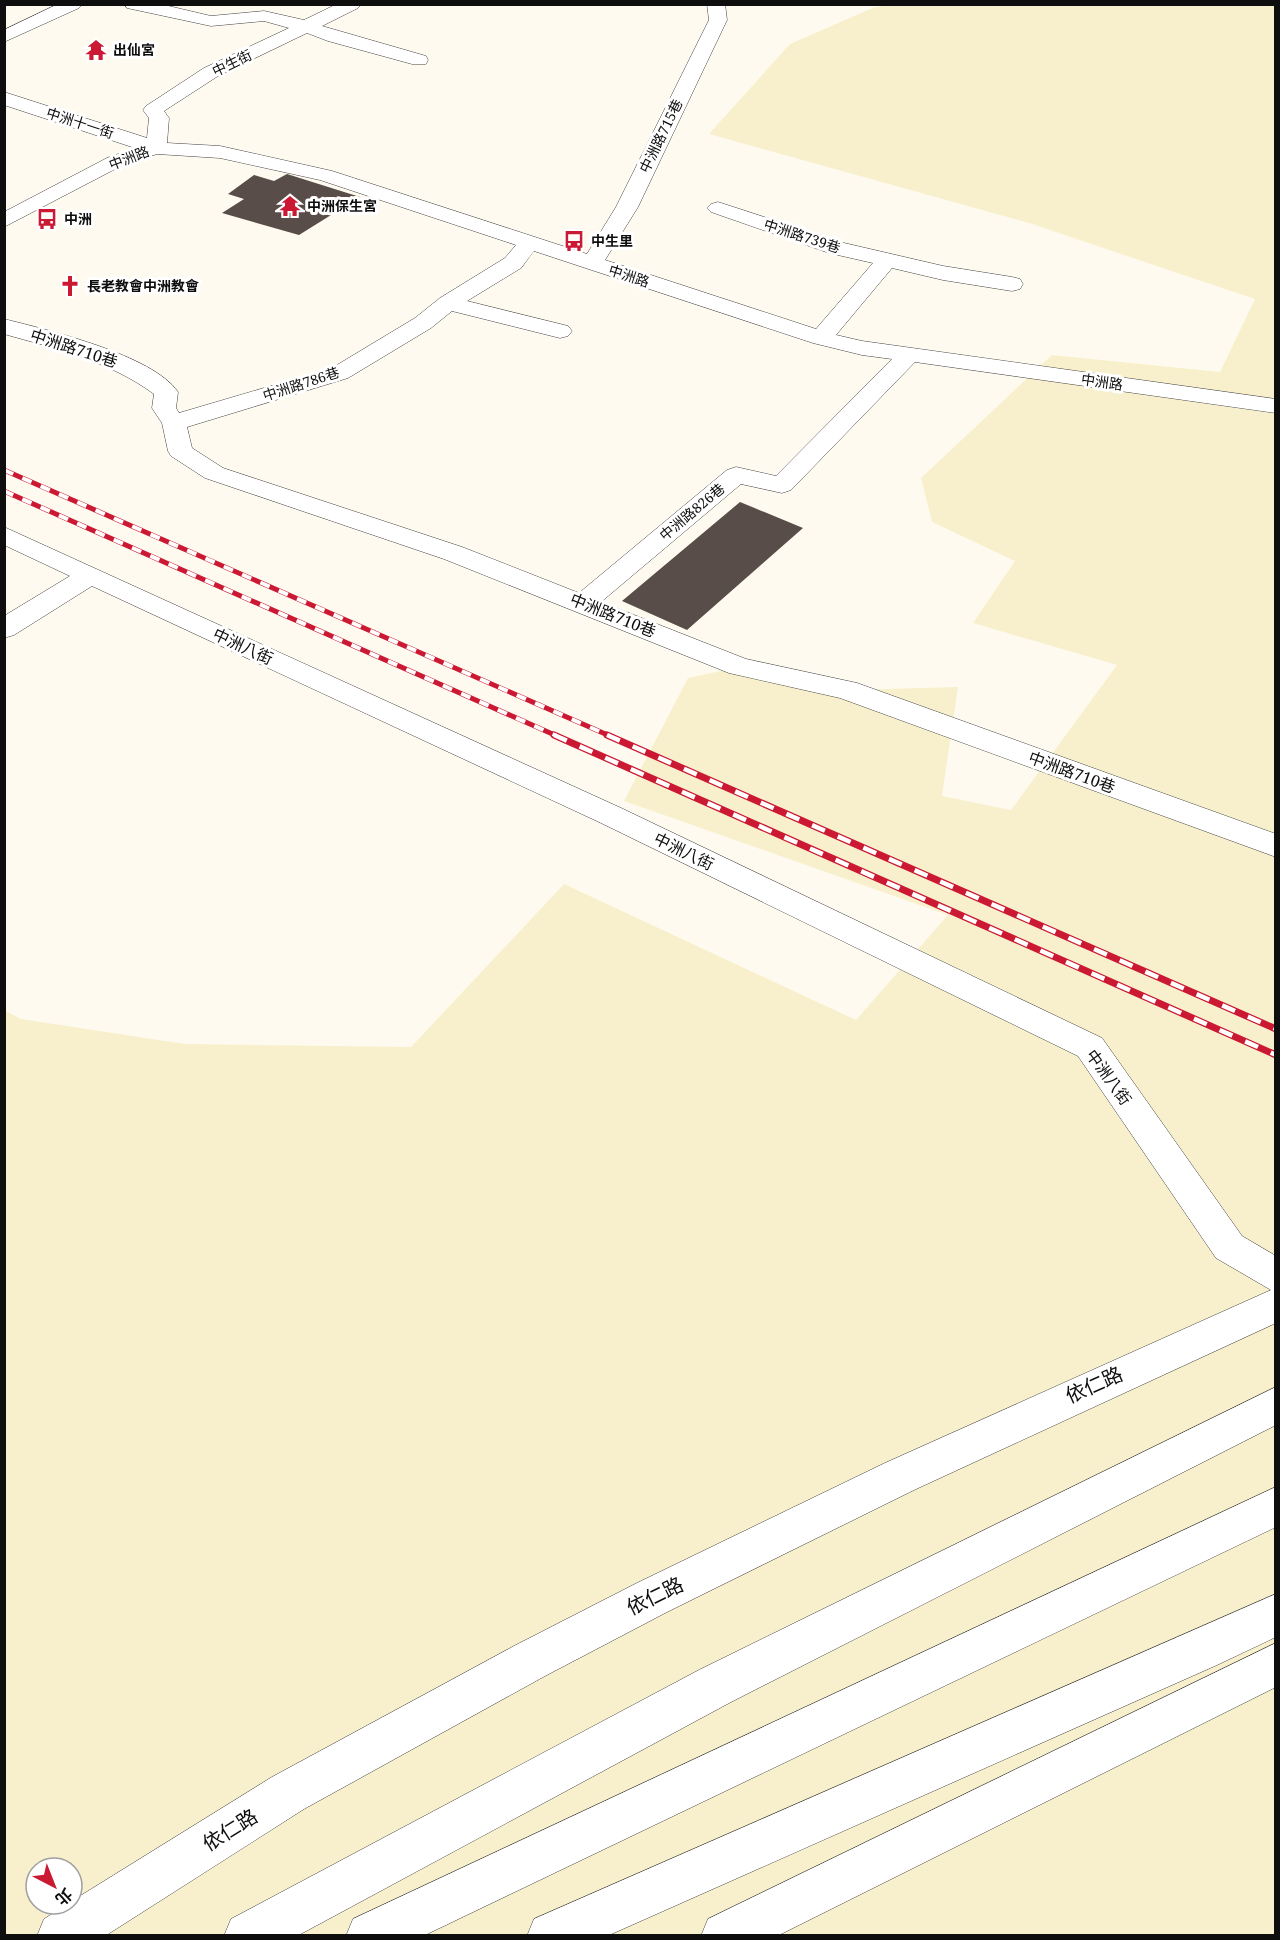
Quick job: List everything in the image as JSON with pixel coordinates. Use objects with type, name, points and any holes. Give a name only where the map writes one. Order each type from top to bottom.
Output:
[{"type":"street","points":[[4,36],[73,4]]},
{"type":"street","points":[[133,4],[211,21],[264,16],[419,60]]},
{"type":"street","name":"中生街","points":[[156,148],[159,118],[153,110],[211,72],[309,27],[352,4]]},
{"type":"street","name":"中洲路715巷","points":[[592,264],[627,207],[718,20],[716,4]]},
{"type":"street","name":"中洲十一街","points":[[4,98],[156,148]]},
{"type":"street","name":"中洲路","points":[[4,221],[114,162],[156,148],[220,152],[296,167],[821,338],[862,348],[1275,406]]},
{"type":"street","name":"中洲路739巷","points":[[718,208],[837,248],[943,273],[1012,284]]},
{"type":"street","name":"中洲路786巷","points":[[174,423],[200,413],[340,373],[423,323],[448,303],[513,263],[529,243]]},
{"type":"street","points":[[821,338],[887,260]]},
{"type":"street","points":[[448,303],[560,332]]},
{"type":"street","name":"中洲路710巷","points":[[4,326],[111,358],[148,377],[166,392],[164,408],[174,423],[180,451],[214,473],[453,553],[584,603],[739,667],[847,690],[1275,846]]},
{"type":"street","name":"中洲路826巷","points":[[584,603],[736,475],[782,485],[909,355]]},
{"type":"street","name":"中洲八街","points":[[4,535],[610,815],[1090,1047],[1229,1247],[1275,1276]]},
{"type":"street","points":[[4,629],[90,575]]},
{"type":"street","name":"依仁路","points":[[61,1935],[286,1794],[629,1608],[1070,1396],[1275,1305]]},
{"type":"street","points":[[248,1935],[715,1686],[1275,1405]]},
{"type":"street","points":[[370,1935],[1275,1506]]},
{"type":"street","points":[[551,1935],[1191,1655],[1275,1615]]},
{"type":"street","points":[[725,1935],[1275,1664]]},
{"type":"shaded area","points":[[899,4],[1275,5],[1275,1935],[5,1935],[4,1010],[21,1019],[185,1044],[411,1047],[564,884],[856,1020],[948,915],[624,801],[688,678],[739,667],[847,690],[958,687],[942,796],[1011,810],[1117,665],[973,623],[1015,561],[932,522],[921,478],[1052,355],[1220,372],[1255,299],[1029,223],[709,134],[790,44],[875,7]]},
{"type":"building","name":"中洲保生宮","points":[[287,174],[360,197],[299,235],[222,213],[244,199],[228,194],[254,175],[274,181]]},
{"type":"building","points":[[740,502],[803,528],[687,630],[622,601]]},
{"type":"railway","points":[[4,470],[610,736]]},
{"type":"railway","points":[[4,491],[557,736]]},
{"type":"railway","points":[[554,735],[1276,1055]]},
{"type":"railway","points":[[607,735],[1276,1029]]},
{"type":"place","name":"出仙宮","points":[[96,50]]},
{"type":"place","name":"中洲保生宮","points":[[290,206]]},
{"type":"place","name":"中洲","points":[[47,219]]},
{"type":"place","name":"中生里","points":[[574,241]]},
{"type":"place","name":"長老教會中洲教會","points":[[70,286]]}]
